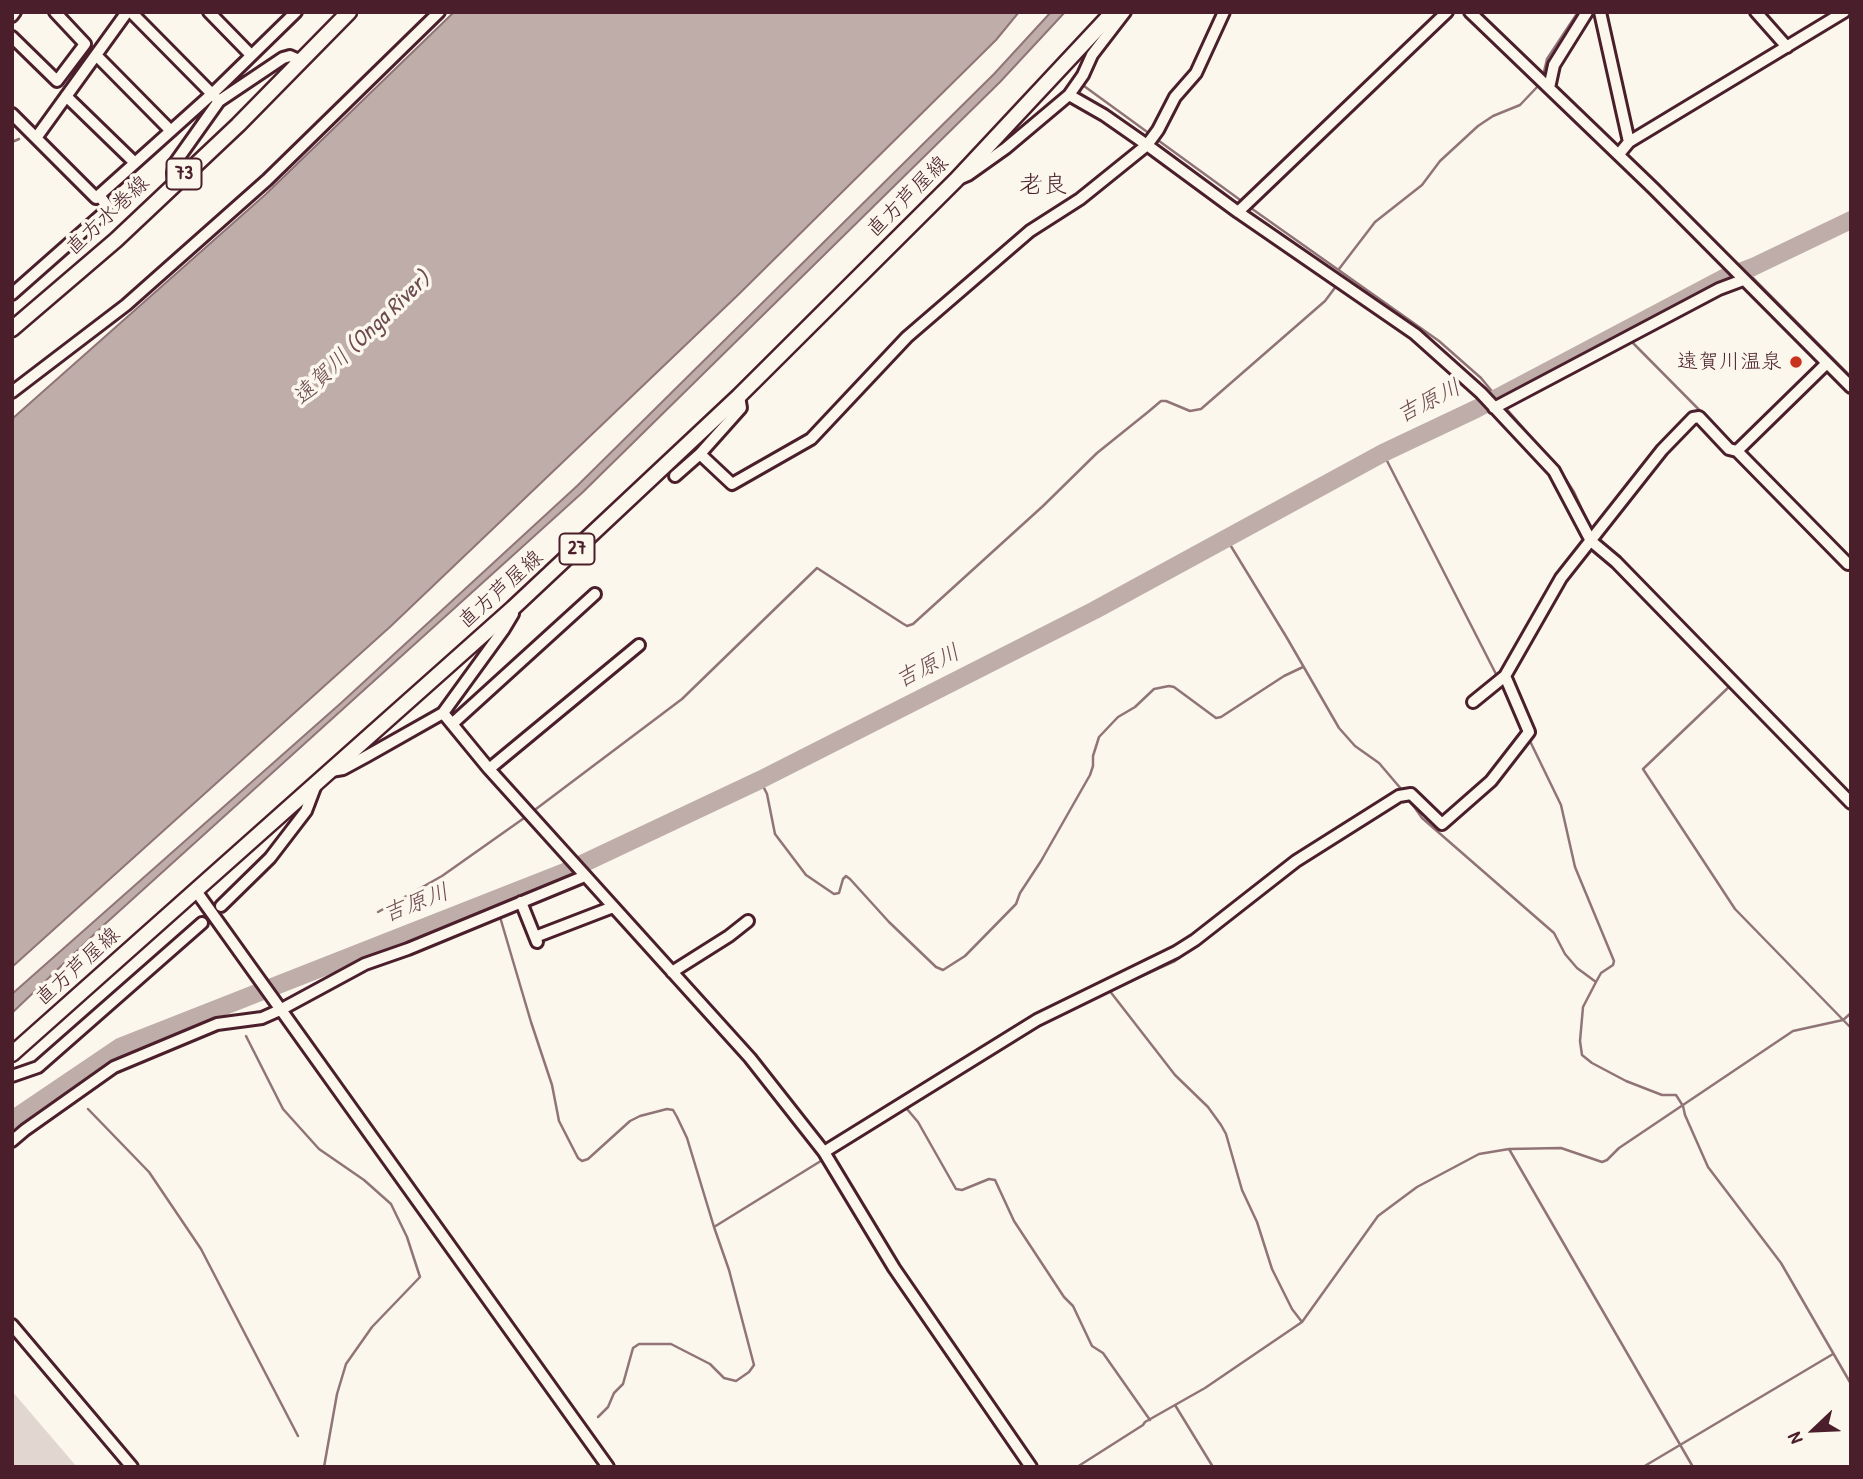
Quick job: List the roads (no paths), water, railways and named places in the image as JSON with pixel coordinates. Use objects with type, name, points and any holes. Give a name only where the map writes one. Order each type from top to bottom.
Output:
[{"type":"main road","name":"直方水巻線","points":[[12,329],[116,240],[238,125],[349,12]]},
{"type":"main road","name":"直方芦屋線","points":[[12,1054],[513,608],[739,396],[956,180],[1112,12]]},
{"type":"street","points":[[12,37],[57,81],[85,44],[55,12]]},
{"type":"street","points":[[36,138],[129,12],[216,98]]},
{"type":"street","points":[[209,12],[251,55]]},
{"type":"street","points":[[277,12],[286,22]]},
{"type":"street","points":[[174,183],[176,163],[216,98],[251,55],[296,12]]},
{"type":"street","points":[[12,392],[146,287],[277,171],[439,12]]},
{"type":"street","points":[[956,180],[968,175],[1006,148],[1069,95],[1083,75],[1092,55],[1125,12]]},
{"type":"street","points":[[700,454],[732,484],[811,439],[907,337],[1030,231],[1080,199],[1147,145],[1175,97],[1196,74],[1224,12]]},
{"type":"street","points":[[1238,212],[1447,12]]},
{"type":"street","points":[[1471,12],[1619,155],[1851,387]]},
{"type":"street","points":[[1549,88],[1554,65],[1587,12]]},
{"type":"street","points":[[1600,12],[1629,142]]},
{"type":"street","points":[[1756,12],[1787,47]]},
{"type":"street","points":[[1619,155],[1629,142],[1844,12]]},
{"type":"street","points":[[96,55],[171,131]]},
{"type":"street","points":[[12,114],[96,198],[171,131],[216,98],[283,58],[299,60]]},
{"type":"street","points":[[1069,95],[1104,115],[1238,212],[1415,334],[1481,393],[1554,471],[1591,541],[1616,562],[1851,803]]},
{"type":"street","points":[[66,96],[135,163]]},
{"type":"street","points":[[12,294],[106,211],[107,206],[99,195]]},
{"type":"street","points":[[1494,408],[1719,289],[1743,280]]},
{"type":"street","points":[[1737,451],[1827,363]]},
{"type":"street","points":[[675,476],[700,454],[741,408],[739,396]]},
{"type":"street","points":[[1473,702],[1505,676],[1561,578],[1662,450],[1693,418],[1699,417],[1729,449],[1737,451],[1847,564]]},
{"type":"street","points":[[452,724],[595,594]]},
{"type":"street","points":[[331,771],[343,769],[443,713],[504,629],[513,614],[513,608]]},
{"type":"street","points":[[489,769],[639,645]]},
{"type":"street","points":[[824,1152],[1037,1020],[1175,952],[1206,932],[1296,860],[1399,796],[1411,794],[1442,824],[1490,781],[1529,732],[1505,676]]},
{"type":"street","points":[[443,713],[489,769],[750,1058],[824,1152],[894,1268],[1031,1467]]},
{"type":"street","points":[[221,906],[270,858],[306,811],[317,782]]},
{"type":"street","points":[[12,1141],[114,1067],[203,1029],[218,1024],[248,1021],[365,964],[585,876]]},
{"type":"street","points":[[196,891],[608,1467]]},
{"type":"street","points":[[522,902],[536,940],[613,906]]},
{"type":"street","points":[[672,972],[748,921]]},
{"type":"street","points":[[12,1076],[38,1067],[202,923]]},
{"type":"street","points":[[12,1325],[132,1467]]},
{"type":"water","name":"遠賀川 (Onga River)","points":[[454,12],[1019,12],[996,40],[739,294],[391,626],[12,967],[12,419],[266,194]]},
{"type":"water","points":[[1051,12],[1065,12],[1000,82],[583,492],[105,924],[12,1013],[12,994],[341,703],[577,486],[994,74]]},
{"type":"waterway","points":[[1543,76],[1547,59],[1578,12]]},
{"type":"waterway","points":[[1339,269],[1375,222],[1422,185],[1440,161],[1478,126],[1493,116],[1520,105],[1539,85]]},
{"type":"waterway","points":[[1084,86],[1150,134]]},
{"type":"waterway","points":[[1155,138],[1243,202]]},
{"type":"waterway","points":[[12,142],[19,139]]},
{"type":"waterway","points":[[1248,206],[1439,341],[1481,378],[1500,401]]},
{"type":"waterway","name":"吉原川","points":[[12,1120],[120,1047],[565,872],[760,780],[1095,610],[1383,453],[1476,409],[1724,278],[1851,220]]},
{"type":"waterway","points":[[1745,270],[1851,377]]},
{"type":"waterway","points":[[532,812],[682,699],[817,568],[907,626],[913,624],[1097,453],[1161,401],[1190,411],[1201,409],[1325,301],[1337,285]]},
{"type":"waterway","points":[[1629,339],[1735,446]]},
{"type":"waterway","points":[[1504,406],[1555,464]]},
{"type":"waterway","points":[[1383,453],[1498,678]]},
{"type":"waterway","points":[[1559,469],[1574,492],[1592,531]]},
{"type":"waterway","points":[[1597,536],[1611,552]]},
{"type":"waterway","points":[[1226,538],[1339,728],[1355,746],[1379,763],[1402,790]]},
{"type":"waterway","points":[[760,780],[767,794],[775,834],[806,875],[834,894],[839,893],[846,876],[889,922],[936,967],[943,970],[965,956],[1016,904],[1090,775],[1099,737],[1118,717],[1135,707],[1154,689],[1169,686],[1216,718],[1221,717],[1284,676],[1303,667]]},
{"type":"waterway","points":[[1501,684],[1512,706]]},
{"type":"waterway","points":[[1731,685],[1643,769],[1735,909],[1851,1028]]},
{"type":"waterway","points":[[1528,737],[1561,805],[1575,867],[1614,961],[1596,982]]},
{"type":"waterway","points":[[1408,798],[1422,818],[1554,933],[1565,954],[1577,968],[1596,982],[1583,1007],[1580,1041],[1582,1055],[1626,1081],[1662,1095],[1676,1095],[1708,1167],[1781,1263],[1851,1384]]},
{"type":"waterway","points":[[378,912],[442,876],[527,816]]},
{"type":"waterway","points":[[500,917],[552,1085],[559,1121],[578,1158],[582,1161],[588,1159],[630,1121],[640,1116],[667,1109],[673,1110],[677,1117],[687,1138],[729,1270],[754,1365],[736,1381],[724,1378],[710,1364],[671,1344],[639,1344],[633,1348],[623,1384],[598,1417]]},
{"type":"waterway","points":[[1115,988],[1175,961],[1212,933]]},
{"type":"waterway","points":[[1109,990],[1175,1075],[1208,1107],[1221,1125],[1272,1269],[1292,1309],[1302,1322]]},
{"type":"waterway","name":"吉原川","points":[[231,1004],[234,1009]]},
{"type":"waterway","points":[[1077,1467],[1145,1422],[1205,1388],[1302,1322],[1378,1216],[1417,1187],[1479,1154],[1509,1149],[1561,1148],[1602,1162],[1607,1160],[1619,1148],[1793,1031],[1843,1020],[1851,1013]]},
{"type":"waterway","points":[[246,1036],[283,1109],[319,1149],[364,1180],[391,1204],[407,1237],[420,1277],[372,1327],[346,1364],[337,1394],[324,1467]]},
{"type":"waterway","points":[[88,1109],[149,1172],[201,1249],[298,1436]]},
{"type":"waterway","points":[[900,1110],[907,1109],[918,1122],[956,1189],[962,1190],[989,1179],[995,1180],[1014,1221],[1064,1297],[1073,1306],[1092,1346],[1103,1353],[1150,1420]]},
{"type":"waterway","points":[[829,1156],[856,1138]]},
{"type":"waterway","points":[[1509,1149],[1693,1467]]},
{"type":"waterway","points":[[714,1227],[824,1159]]},
{"type":"waterway","points":[[1643,1467],[1833,1354]]},
{"type":"waterway","points":[[1175,1405],[1213,1467]]},
{"type":"place","name":"遠賀川温泉","points":[[1796,362]]},
{"type":"district","name":"老良","points":[[1043,186]]}]
